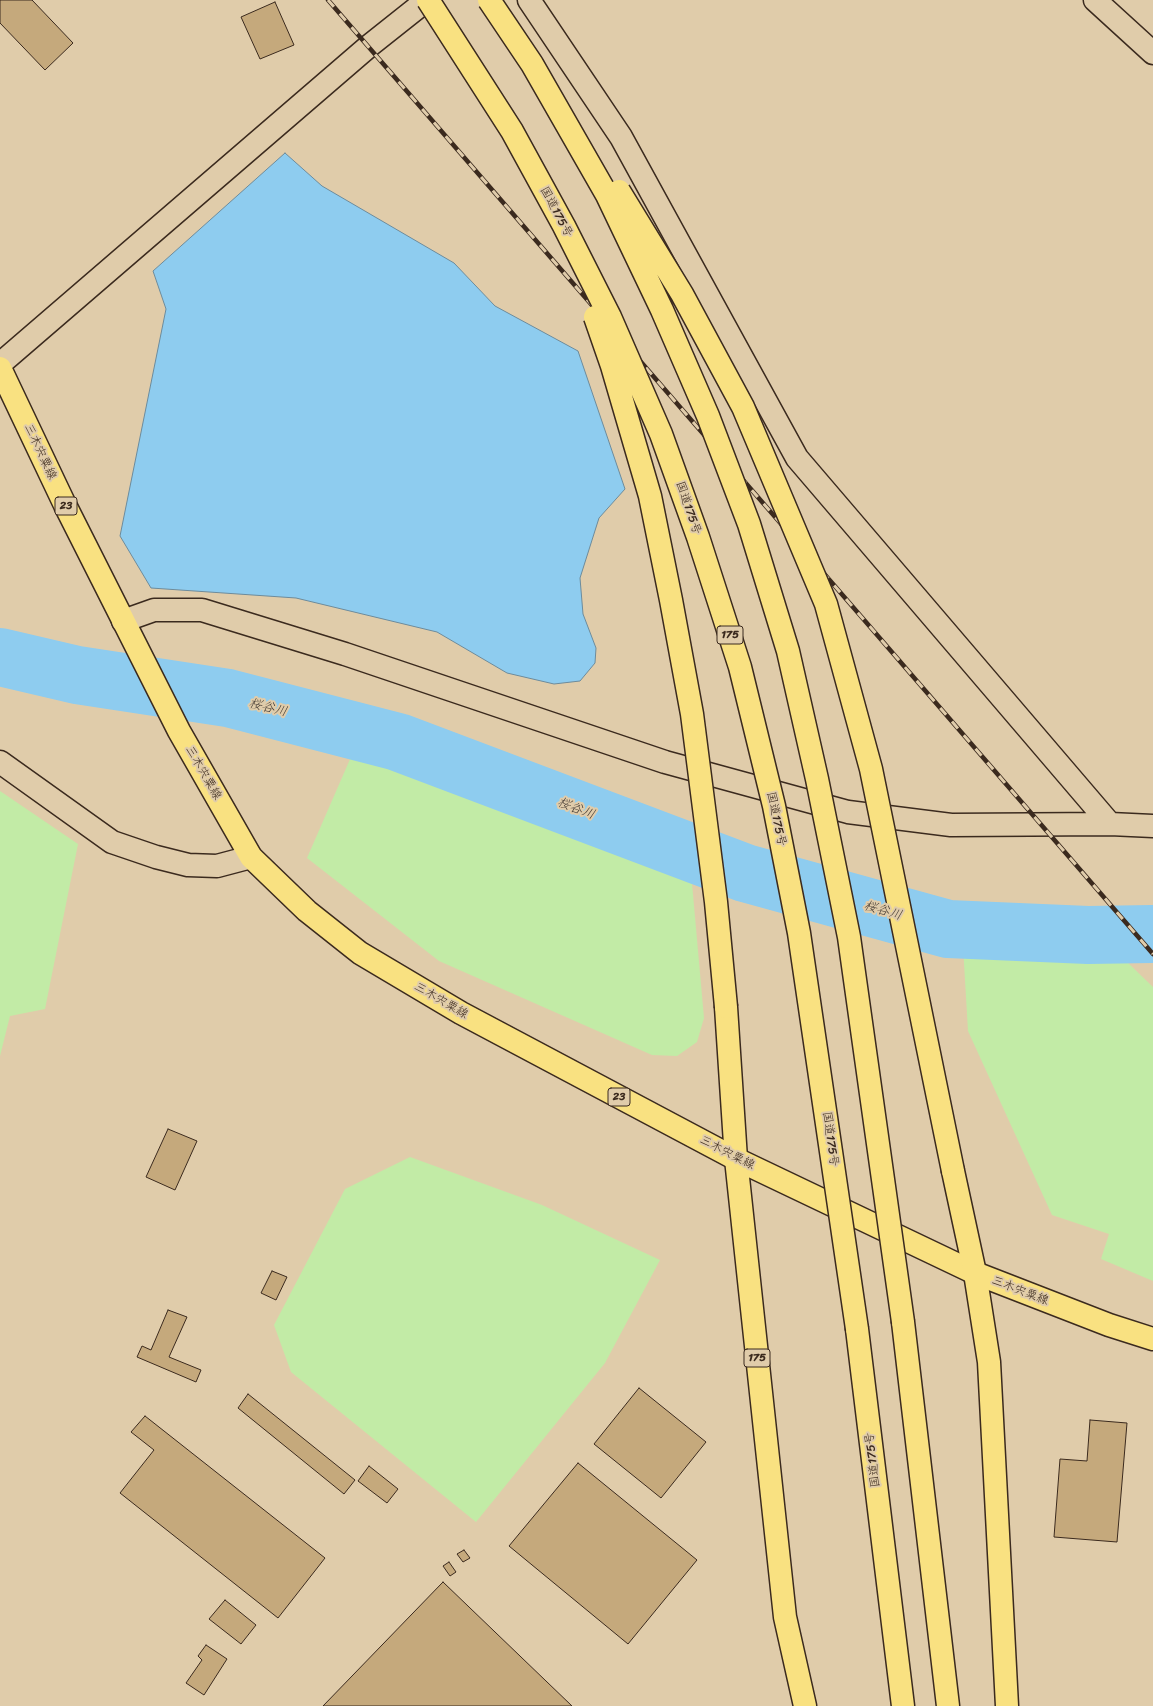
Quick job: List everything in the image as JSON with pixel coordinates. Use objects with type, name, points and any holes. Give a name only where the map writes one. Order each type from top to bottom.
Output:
[{"type":"main road","name":"国道175号","points":[[427,0],[512,131],[564,226],[610,317],[661,434],[698,537],[740,666],[774,806],[799,933],[857,1330],[903,1706]]},
{"type":"main road","points":[[490,0],[532,64],[608,173],[682,294],[743,407],[826,604],[871,769],[975,1273],[990,1362],[1007,1706]]},
{"type":"main road","points":[[532,64],[607,196],[668,324],[708,416],[749,524],[788,651],[849,937],[902,1322],[948,1706]]},
{"type":"main road","name":"175","points":[[564,226],[612,366],[650,496],[692,714],[716,902],[726,1007],[736,1159],[785,1617],[805,1706]]},
{"type":"main road","name":"三木宍粟線","points":[[0,368],[134,644],[179,731],[251,857],[307,911],[360,953],[461,1013],[736,1159],[975,1273],[1109,1325],[1153,1339]]},
{"type":"street","points":[[0,364],[363,51],[427,0]]},
{"type":"street","points":[[529,0],[621,137],[797,458],[1110,824]]},
{"type":"street","points":[[1095,0],[1153,53]]},
{"type":"street","points":[[123,621],[154,610],[202,610],[345,654],[665,762],[848,812],[951,825],[1110,824],[1153,826]]},
{"type":"street","points":[[0,762],[112,842],[156,857],[188,865],[217,866],[251,857]]},
{"type":"green space","points":[[354,750],[496,792],[691,872],[704,1018],[697,1042],[677,1056],[652,1055],[439,961],[307,858]]},
{"type":"green space","points":[[0,791],[78,844],[45,1009],[10,1016],[0,1056]]},
{"type":"green space","points":[[963,946],[1125,960],[1153,987],[1153,1281],[1101,1259],[1109,1234],[1052,1215],[968,1031]]},
{"type":"green space","points":[[410,1157],[542,1205],[660,1260],[605,1363],[476,1522],[291,1372],[274,1325],[345,1189]]},
{"type":"water","points":[[285,153],[322,186],[454,263],[495,306],[578,351],[625,489],[599,518],[580,578],[583,614],[596,648],[595,663],[580,681],[554,684],[507,673],[437,632],[296,598],[151,588],[120,536],[166,309],[153,271]]},
{"type":"building","points":[[0,0],[32,0],[73,43],[45,70],[0,23]]},
{"type":"building","points":[[275,2],[294,45],[260,59],[241,17]]},
{"type":"building","points":[[168,1129],[197,1141],[175,1190],[146,1177]]},
{"type":"building","points":[[272,1271],[287,1277],[276,1300],[261,1293]]},
{"type":"building","points":[[168,1310],[187,1317],[169,1357],[201,1370],[196,1382],[137,1357],[142,1346],[151,1350]]},
{"type":"building","points":[[639,1388],[706,1442],[661,1498],[594,1444]]},
{"type":"building","points":[[248,1394],[355,1480],[344,1494],[238,1408]]},
{"type":"building","points":[[145,1416],[325,1558],[278,1618],[120,1493],[154,1450],[131,1432]]},
{"type":"building","points":[[1090,1420],[1127,1423],[1117,1542],[1054,1537],[1060,1459],[1087,1461]]},
{"type":"building","points":[[578,1463],[697,1560],[628,1644],[509,1546]]},
{"type":"building","points":[[369,1466],[398,1489],[387,1503],[358,1481]]},
{"type":"building","points":[[464,1550],[470,1558],[463,1562],[457,1554]]},
{"type":"building","points":[[449,1562],[456,1572],[450,1576],[443,1566]]},
{"type":"building","points":[[443,1582],[572,1706],[323,1706]]},
{"type":"building","points":[[225,1600],[256,1625],[241,1644],[209,1619]]},
{"type":"building","points":[[206,1645],[227,1659],[204,1695],[186,1683],[202,1660],[198,1656]]},
{"type":"waterway","name":"桜谷川","points":[[0,657],[77,675],[228,698],[398,742],[745,873],[948,929],[1088,935],[1153,934]]},
{"type":"railway","points":[[328,0],[1153,954]]}]
